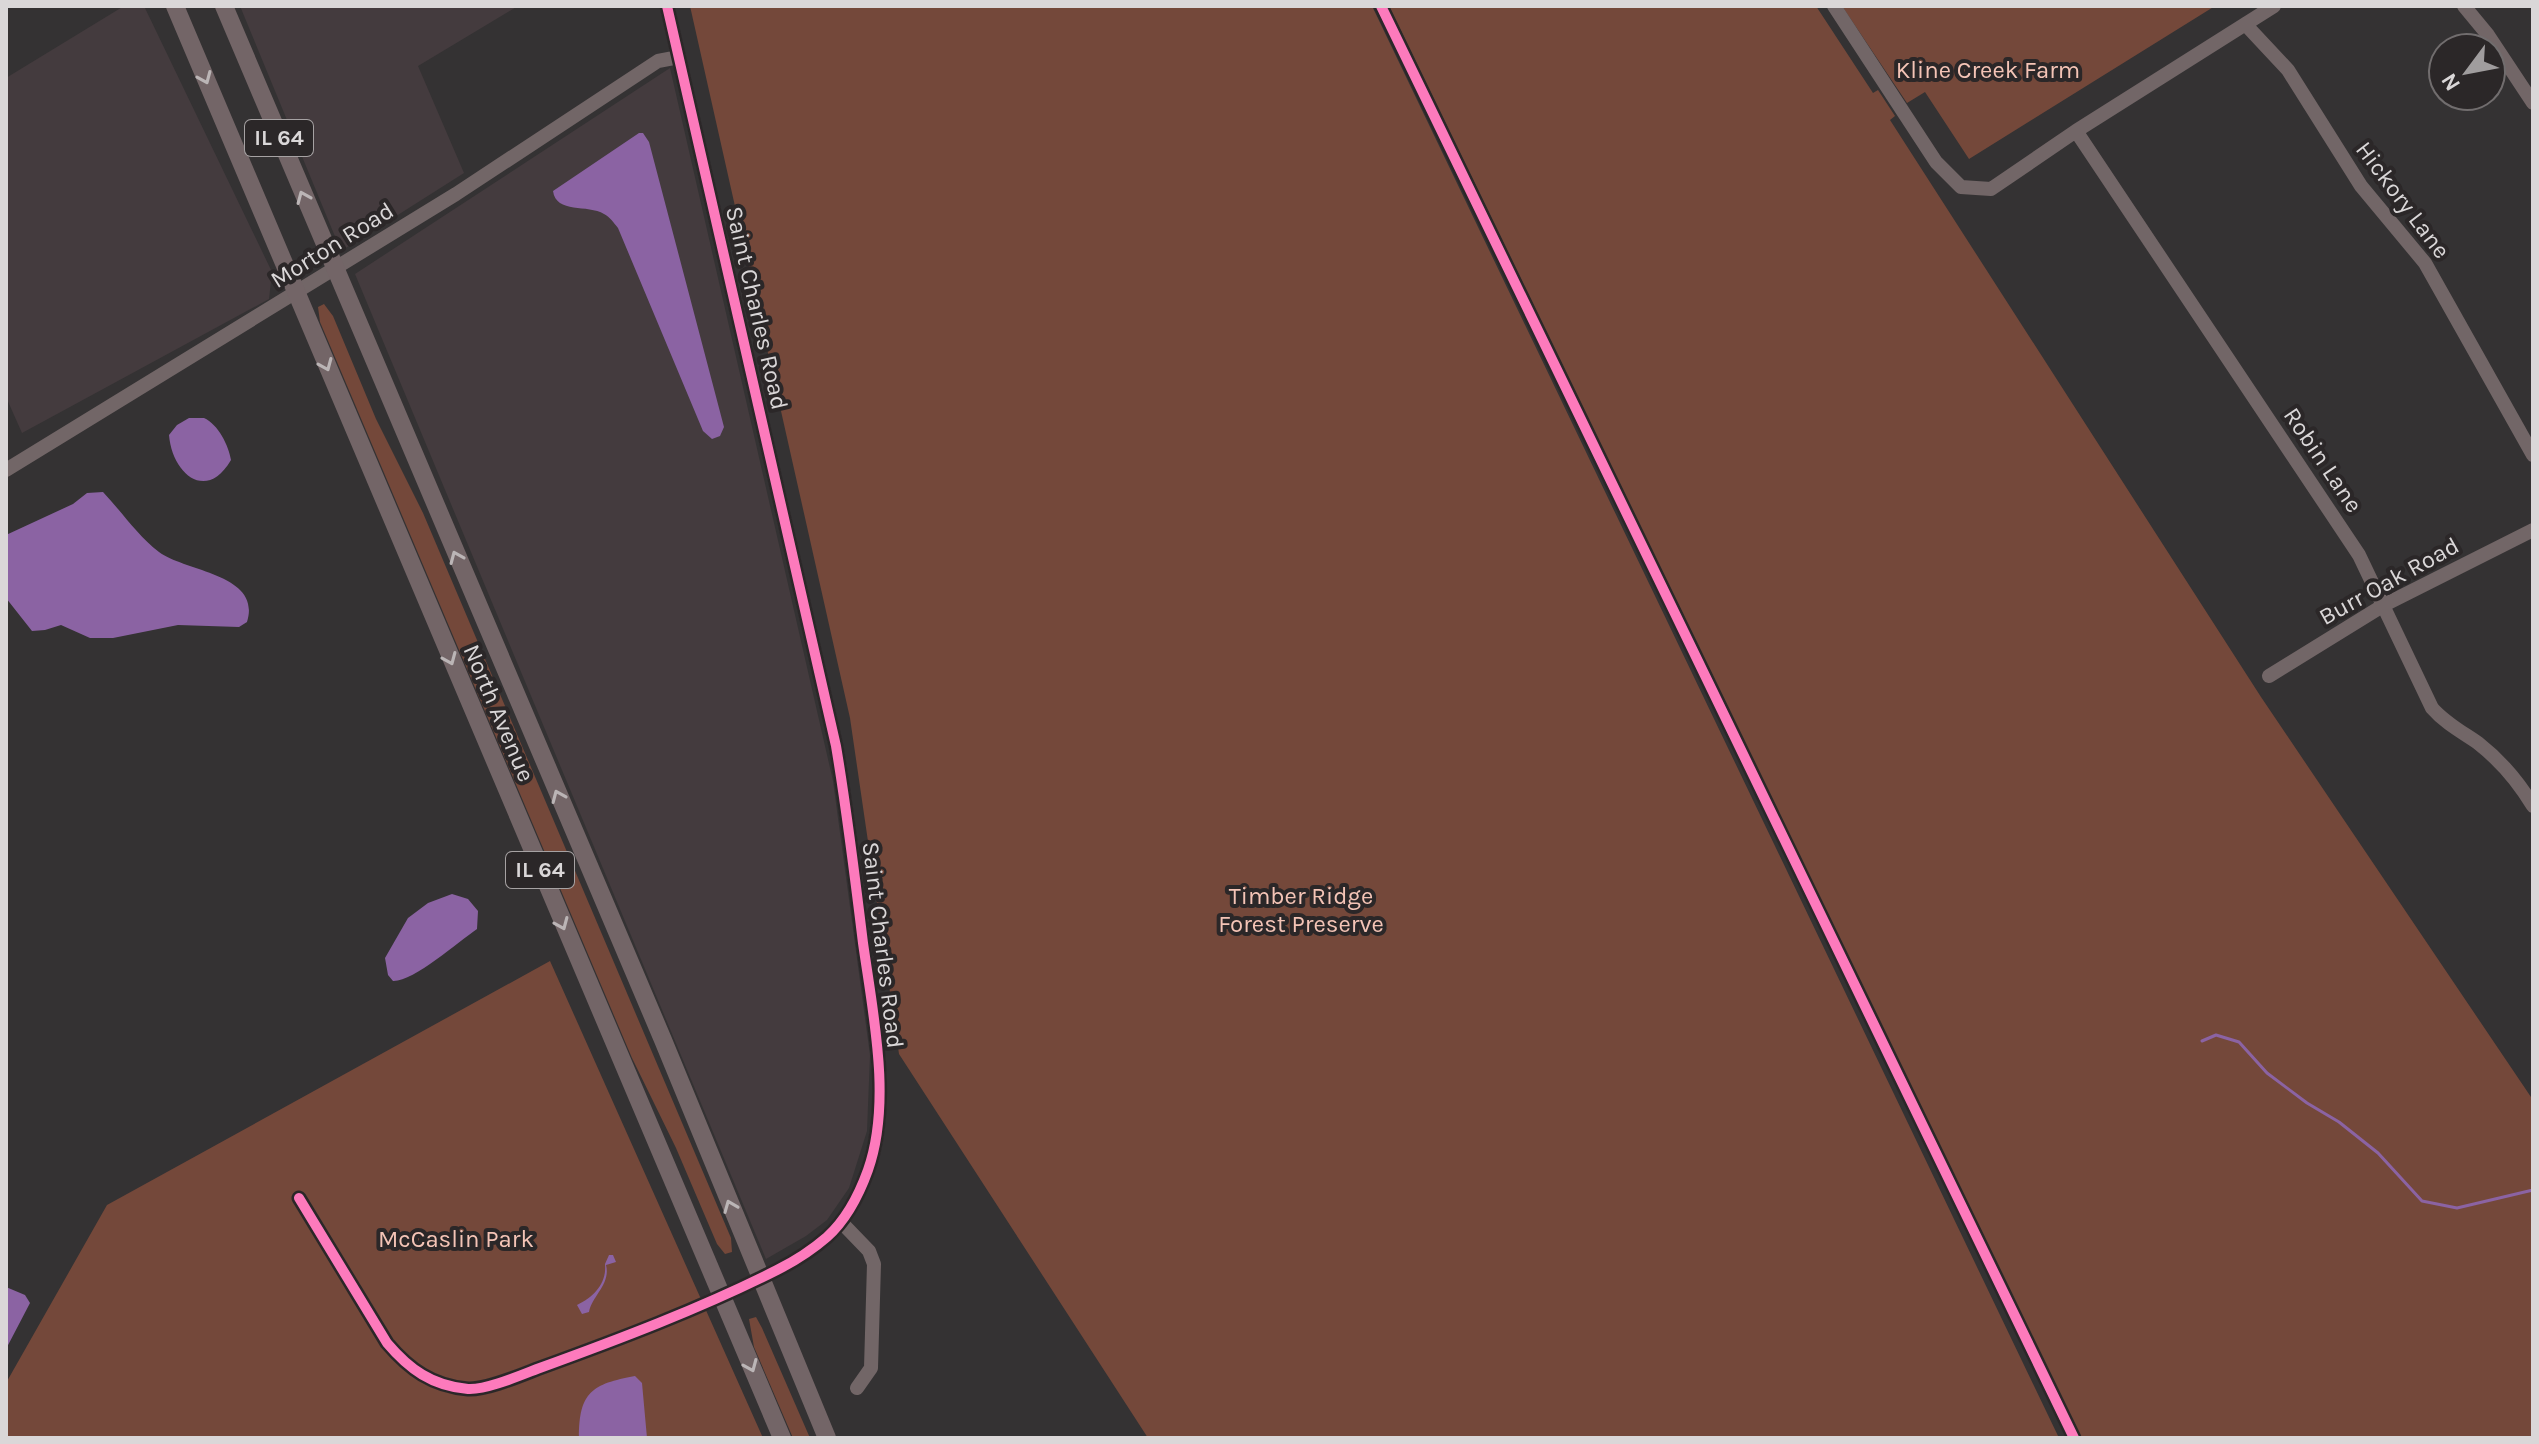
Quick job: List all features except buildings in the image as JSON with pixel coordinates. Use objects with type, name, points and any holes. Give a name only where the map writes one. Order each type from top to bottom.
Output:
[{"type":"main road","name":"North Avenue","points":[[175,6],[782,1438]]},
{"type":"main road","name":"North Avenue","points":[[224,6],[657,1026],[827,1438]]},
{"type":"street","name":"Saint Charles Road","points":[[299,1198],[387,1343],[405,1364],[434,1383],[471,1389],[512,1378],[599,1346],[759,1278],[803,1255],[842,1223],[868,1170],[878,1129],[879,1105],[871,999],[841,780],[808,617],[667,6]]},
{"type":"street","points":[[1834,6],[1936,162],[1961,187],[1991,189],[2076,131],[2274,6]]},
{"type":"street","points":[[2464,6],[2488,35],[2533,103]]},
{"type":"street","name":"Hickory Lane","points":[[2245,24],[2288,70],[2361,186],[2425,263],[2533,455]]},
{"type":"street","name":"Morton Road","points":[[6,470],[456,194],[658,61],[679,57]]},
{"type":"street","name":"Robin Lane","points":[[2076,131],[2343,529],[2384,605],[2432,708],[2498,760],[2533,806]]},
{"type":"street","name":"Burr Oak Road","points":[[2269,676],[2384,605],[2533,530]]},
{"type":"street","points":[[842,1223],[869,1251],[874,1264],[871,1368],[857,1388]]},
{"type":"shaded area","points":[[124,6],[144,6],[272,272],[269,299],[22,433],[6,397],[6,78]]},
{"type":"shaded area","points":[[240,6],[518,6],[418,66],[464,173],[341,251]]},
{"type":"shaded area","points":[[670,68],[833,781],[870,1055],[867,1131],[849,1188],[827,1220],[766,1259],[355,274]]},
{"type":"shaded area","points":[[643,133],[649,142],[724,427],[720,436],[712,439],[703,431],[618,228],[597,211],[560,203],[553,191]]},
{"type":"shaded area","points":[[189,418],[209,421],[228,448],[231,460],[211,480],[192,478],[176,461],[169,435],[177,425]]},
{"type":"shaded area","points":[[103,492],[159,552],[233,584],[249,606],[247,622],[239,627],[178,625],[113,638],[90,638],[61,625],[32,631],[6,598],[6,535],[73,504],[87,493]]},
{"type":"shaded area","points":[[452,894],[468,899],[478,911],[477,929],[412,975],[393,981],[388,975],[385,958],[408,918],[428,903]]},
{"type":"shaded area","points":[[609,1255],[613,1255],[616,1262],[606,1265],[604,1284],[589,1312],[582,1314],[577,1305],[598,1289]]},
{"type":"shaded area","points":[[6,1287],[25,1295],[30,1303],[6,1349]]},
{"type":"shaded area","points":[[635,1376],[642,1383],[647,1438],[579,1438],[582,1410],[591,1393],[608,1383]]},
{"type":"green space","name":"Timber Ridge Forest Preserve","points":[[690,6],[1372,6],[2059,1438],[1148,1438],[899,1054],[850,718]]},
{"type":"green space","points":[[1389,6],[1816,6],[1873,93],[1878,90],[1895,116],[1890,120],[2261,697],[2533,1100],[2533,1438],[2081,1438]]},
{"type":"green space","name":"Kline Creek Farm","points":[[1842,6],[2215,6],[1969,159],[1925,92],[1907,103]]},
{"type":"green space","points":[[324,304],[333,316],[376,419],[423,513],[731,1238],[732,1252],[725,1254],[717,1244],[676,1148],[632,1058],[320,322],[318,307]]},
{"type":"green space","name":"McCaslin Park","points":[[550,961],[763,1438],[6,1438],[6,1383],[107,1205]]},
{"type":"green space","points":[[756,1317],[810,1438],[793,1438],[754,1347],[749,1319]]},
{"type":"waterway","points":[[2202,1041],[2216,1035],[2239,1042],[2267,1073],[2378,1153],[2422,1201],[2457,1208],[2533,1190]]},
{"type":"cycle path","points":[[299,1198],[395,1352],[432,1380],[475,1389],[512,1379],[659,1323],[790,1263],[821,1242],[841,1222],[868,1170],[879,1116],[878,1058],[836,746],[667,6]]},
{"type":"cycle path","points":[[1381,6],[2074,1438]]}]
